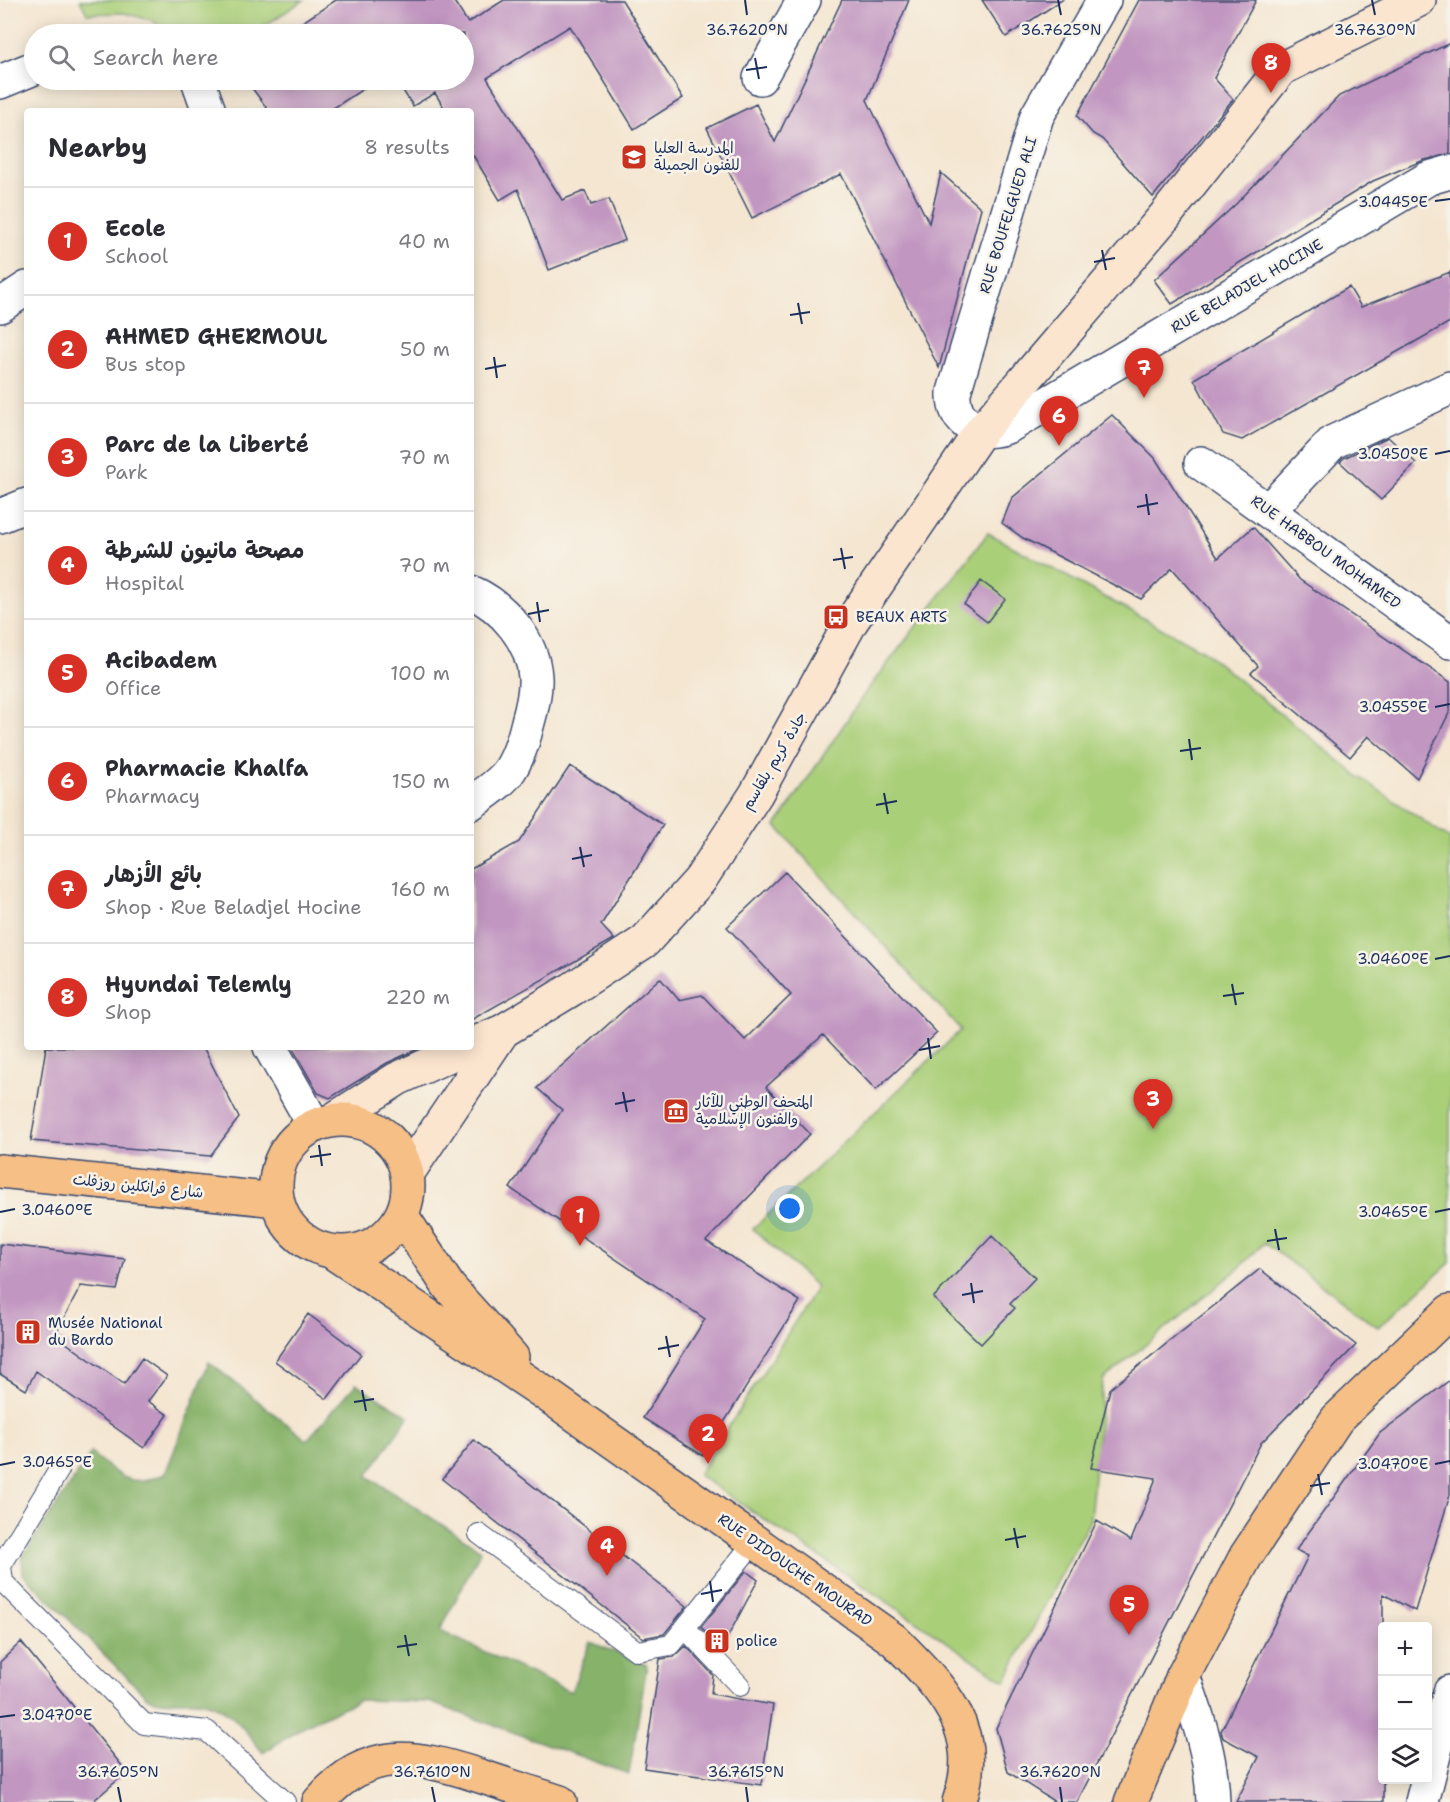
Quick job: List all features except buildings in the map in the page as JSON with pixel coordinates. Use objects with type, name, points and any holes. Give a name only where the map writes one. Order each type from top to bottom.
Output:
[{"type":"main road","name":"جادة كريم بلقاسم","points":[[474,1044],[503,1030],[573,989],[645,941],[700,880],[762,784],[851,622],[981,430],[1165,216],[1281,69],[1419,0]]},
{"type":"main road","points":[[407,1174],[503,1030]]},
{"type":"main road","name":"جادة كريم بلقاسم","points":[[323,1123],[397,1079],[460,1050]]},
{"type":"main road","points":[[353,1120],[372,1126],[388,1138],[401,1155],[407,1174],[408,1195],[402,1216],[390,1233],[373,1245],[353,1252],[332,1252],[313,1246],[297,1234],[284,1219],[277,1200],[276,1182],[279,1165],[287,1148],[299,1135],[323,1123],[353,1120]]},
{"type":"main road","name":"شارع فرانكلين روزفلت","points":[[0,1172],[277,1200]]},
{"type":"main road","name":"RUE DIDOUCHE MOURAD","points":[[402,1216],[449,1287],[543,1392]]},
{"type":"main road","name":"RUE DIDOUCHE MOURAD","points":[[332,1252],[543,1392],[894,1640],[936,1682],[950,1702],[961,1725],[966,1749],[966,1774],[958,1802]]},
{"type":"main road","points":[[1131,1802],[1183,1676],[1246,1556],[1337,1419],[1450,1311]]},
{"type":"main road","points":[[319,1802],[338,1783],[358,1769],[382,1761],[407,1758],[432,1761],[560,1802]]},
{"type":"street","points":[[760,78],[804,0]]},
{"type":"street","name":"RUE BOUFELGUED ALI","points":[[981,430],[960,419],[954,403],[954,392],[1037,116],[1104,0]]},
{"type":"street","points":[[0,82],[24,72]]},
{"type":"street","points":[[202,90],[208,108]]},
{"type":"street","name":"RUE BELADJEL HOCINE","points":[[981,430],[992,432],[1009,426],[1429,178],[1450,172]]},
{"type":"street","points":[[0,306],[24,290]]},
{"type":"street","points":[[1269,510],[1334,442],[1450,388]]},
{"type":"street","name":"RUE HABBOU MOHAMED","points":[[1201,463],[1450,642]]},
{"type":"street","points":[[0,516],[24,506]]},
{"type":"street","points":[[474,593],[487,599],[509,620],[525,643],[536,676],[533,702],[524,738],[507,773],[474,800]]},
{"type":"street","points":[[272,1050],[323,1123]]},
{"type":"street","points":[[1183,1676],[1206,1741],[1213,1776],[1213,1802]]},
{"type":"street","points":[[1422,1802],[1450,1692]]},
{"type":"lane","points":[[59,1470],[5,1559],[2,1566],[3,1582],[144,1724],[198,1728],[207,1731],[285,1802]]},
{"type":"lane","points":[[479,1534],[637,1651],[671,1645],[755,1541]]},
{"type":"lane","points":[[685,1628],[740,1686]]},
{"type":"green space","points":[[80,0],[304,0],[267,24],[157,24],[151,20],[124,13],[87,14]]},
{"type":"green space","points":[[988,533],[1203,651],[1358,776],[1450,839],[1450,1263],[1378,1327],[1264,1243],[1238,1269],[1103,1380],[1090,1520],[1005,1681],[698,1475],[817,1287],[753,1229],[961,1030],[776,826],[865,693]]},
{"type":"green space","points":[[209,1362],[307,1440],[356,1384],[409,1416],[367,1476],[481,1550],[440,1631],[571,1692],[590,1642],[647,1665],[629,1774],[429,1702],[359,1700],[304,1726],[263,1753],[236,1720],[210,1703],[148,1698],[23,1574],[22,1558],[91,1453],[125,1478],[142,1481],[165,1474]]},
{"type":"place","name":"Hyundai Telemly","points":[[1271,93]]},
{"type":"place","name":"المدرسة العليا للفنون الجميلة","points":[[634,157]]},
{"type":"place","name":"بائع الأزهار","points":[[1144,398]]},
{"type":"place","name":"Pharmacie Khalfa","points":[[1059,446]]},
{"type":"place","name":"BEAUX ARTS","points":[[836,617]]},
{"type":"place","name":"المتحف الوطني للآثار والفنون الإسلامية","points":[[676,1111]]},
{"type":"place","name":"Parc de la Liberté","points":[[1153,1129]]},
{"type":"place","name":"Ecole","points":[[580,1246]]},
{"type":"place","name":"Musée National du Bardo","points":[[28,1332]]},
{"type":"place","name":"AHMED GHERMOUL","points":[[708,1464]]},
{"type":"place","name":"مصحة مانيون للشرطة","points":[[607,1576]]},
{"type":"place","name":"Acibadem","points":[[1129,1635]]},
{"type":"place","name":"police","points":[[717,1641]]}]
